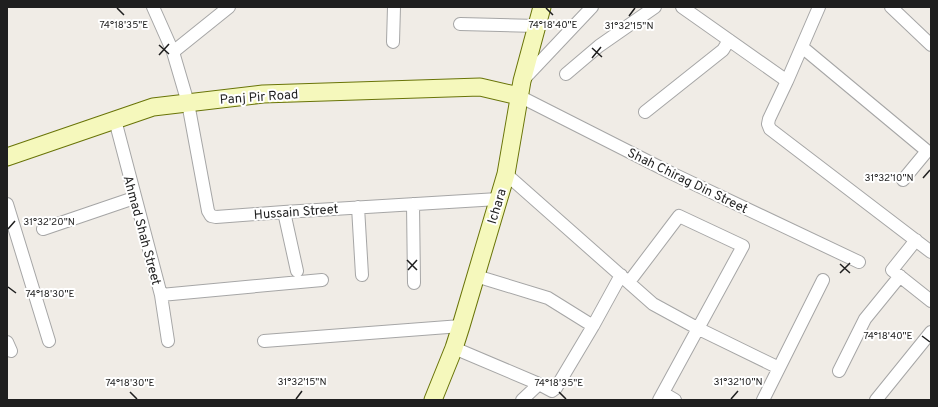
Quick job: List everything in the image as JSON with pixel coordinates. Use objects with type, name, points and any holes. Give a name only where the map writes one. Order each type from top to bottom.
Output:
[{"type":"street","points":[[152,7],[173,52],[188,103]]},
{"type":"street","points":[[173,52],[229,7]]},
{"type":"street","points":[[393,42],[394,7]]},
{"type":"street","name":"Ichara","points":[[433,400],[454,348],[506,174],[520,89],[542,7]]},
{"type":"street","points":[[520,89],[592,7]]},
{"type":"street","points":[[566,74],[599,46],[655,7]]},
{"type":"street","points":[[682,7],[787,81]]},
{"type":"street","points":[[819,7],[787,81],[768,119],[770,129],[931,252]]},
{"type":"street","points":[[891,7],[931,45]]},
{"type":"street","points":[[460,24],[537,26]]},
{"type":"street","points":[[645,112],[723,50],[729,40]]},
{"type":"street","points":[[802,47],[929,148],[903,180]]},
{"type":"street","name":"Panj Pir Road","points":[[7,157],[153,107],[263,94],[480,87],[520,89]]},
{"type":"street","name":"Shah Chirag Din Street","points":[[520,89],[671,173],[859,262]]},
{"type":"street","name":"Hussain Street","points":[[188,103],[208,211],[211,216],[216,217],[498,199]]},
{"type":"street","name":"Ahmad Shah Street","points":[[115,120],[134,198],[161,295],[168,341]]},
{"type":"street","points":[[506,174],[653,304],[697,328],[779,368]]},
{"type":"street","points":[[43,229],[134,198]]},
{"type":"street","points":[[7,204],[49,341]]},
{"type":"street","points":[[413,204],[414,283]]},
{"type":"street","points":[[358,207],[362,275]]},
{"type":"street","points":[[284,212],[297,271]]},
{"type":"street","points":[[454,348],[552,391],[556,388],[593,326],[625,278],[679,216],[743,246],[697,328],[661,397],[675,400]]},
{"type":"street","points":[[916,240],[892,270],[931,301]]},
{"type":"street","points":[[476,276],[548,298],[593,326]]},
{"type":"street","points":[[839,371],[865,319],[900,276]]},
{"type":"street","points":[[161,295],[322,280]]},
{"type":"street","points":[[763,400],[823,280]]},
{"type":"street","points":[[264,341],[461,326]]},
{"type":"street","points":[[876,400],[931,332]]},
{"type":"street","points":[[522,400],[539,384]]}]
